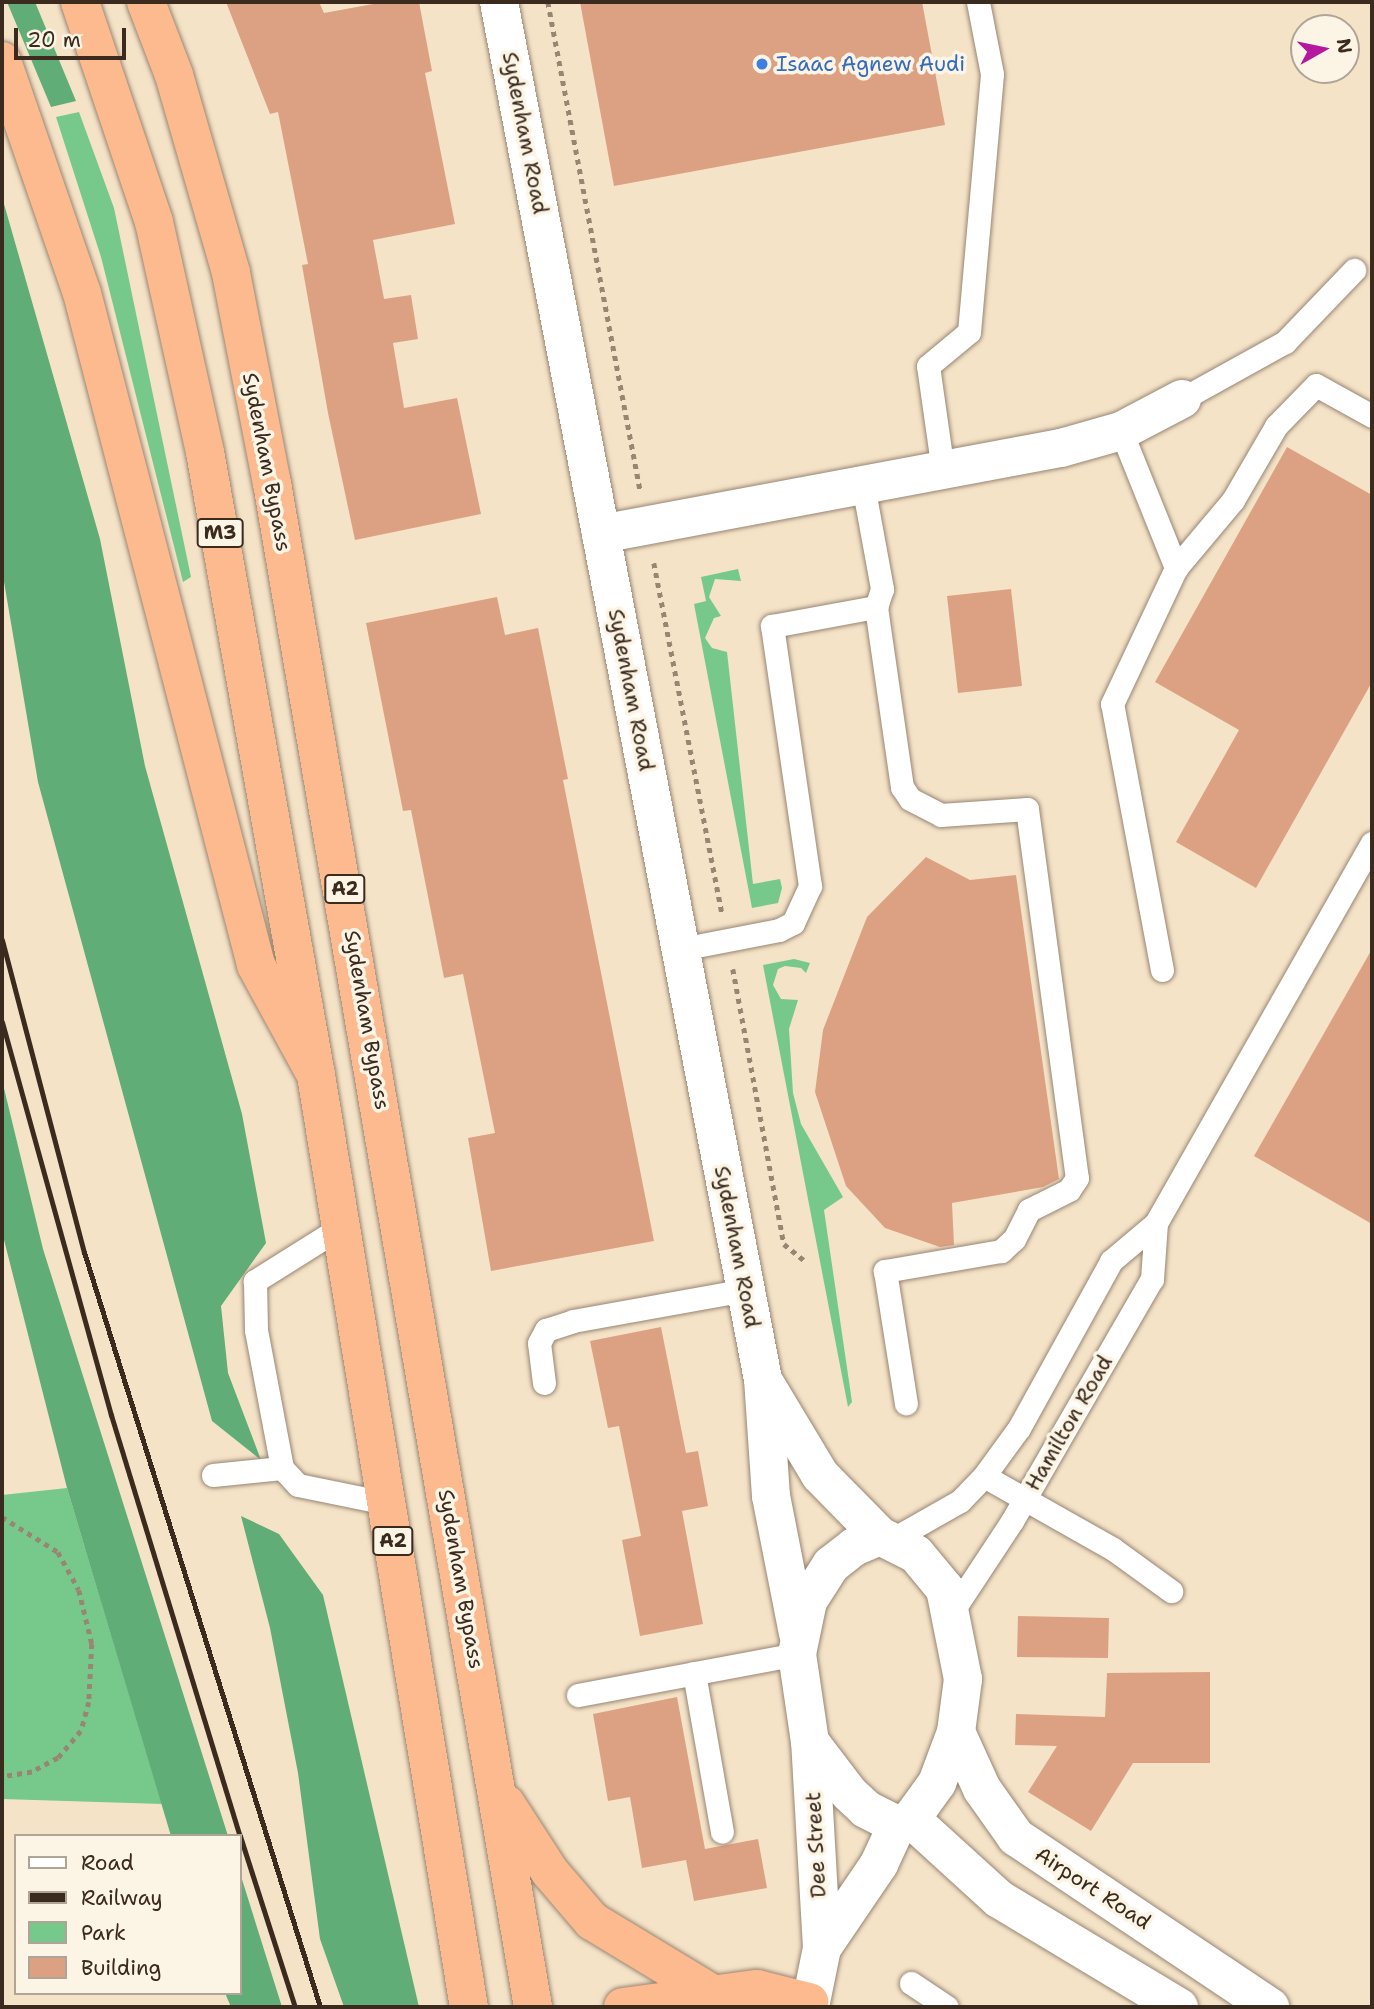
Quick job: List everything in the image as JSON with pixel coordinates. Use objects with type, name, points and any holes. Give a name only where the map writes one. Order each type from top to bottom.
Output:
[{"type":"highway","name":"M3","points":[[80,2],[154,222],[205,452],[316,1074]]},
{"type":"highway","name":"Sydenham Bypass","points":[[146,2],[174,75],[231,273],[267,457],[533,2007]]},
{"type":"highway","name":"A2","points":[[2,61],[82,293],[256,965],[316,1074],[469,2007]]},
{"type":"highway","points":[[497,1788],[550,1872],[592,1921],[698,1998]]},
{"type":"highway","points":[[623,2007],[757,1989],[810,2005]]},
{"type":"street","name":"Sydenham Road","points":[[499,2],[763,1379],[771,1496],[798,1644]]},
{"type":"street","points":[[601,534],[943,471],[1121,431],[1182,399]]},
{"type":"street","name":"Sydenham Road","points":[[763,1379],[820,1475],[886,1537]]},
{"type":"street","points":[[904,1822],[937,1783],[956,1732],[963,1679],[952,1612],[938,1581],[916,1554],[886,1537],[854,1547],[831,1565],[808,1601],[798,1644],[810,1742],[849,1793],[866,1809],[904,1822],[999,1899],[1179,2007]]},
{"type":"street","name":"Airport Road","points":[[956,1732],[982,1789],[1016,1837],[1270,2007]]},
{"type":"street","name":"Dee Street","points":[[810,1742],[822,1948],[810,2005]]},
{"type":"street","name":"Dee Street","points":[[822,1948],[904,1822]]},
{"type":"lane","points":[[943,471],[929,366],[969,332],[992,74],[978,2]]},
{"type":"lane","points":[[1182,399],[1285,342],[1354,270]]},
{"type":"lane","points":[[1162,970],[1112,704],[1175,568],[1233,500],[1276,426],[1316,385],[1372,416]]},
{"type":"lane","points":[[1121,431],[1175,568]]},
{"type":"lane","points":[[863,485],[882,589],[876,607],[902,787],[910,799],[957,817],[1027,809],[1077,1178],[1069,1190],[1029,1210],[1014,1239],[1001,1251],[885,1271],[906,1403]]},
{"type":"lane","points":[[681,949],[779,930],[793,923],[810,886],[772,626],[876,607]]},
{"type":"lane","name":"Hamilton Road","points":[[886,1537],[960,1501],[984,1476],[1019,1428],[1111,1261],[1156,1223],[1372,843]]},
{"type":"lane","name":"Hamilton Road","points":[[952,1612],[1024,1501],[1152,1279],[1156,1223]]},
{"type":"lane","points":[[341,1227],[255,1282],[256,1330],[282,1468],[298,1485],[386,1503]]},
{"type":"lane","points":[[544,1383],[539,1343],[546,1330],[573,1321],[745,1290]]},
{"type":"lane","points":[[213,1475],[282,1468]]},
{"type":"lane","points":[[984,1476],[1113,1549],[1171,1591]]},
{"type":"lane","points":[[578,1695],[694,1673],[798,1644]]},
{"type":"lane","points":[[694,1673],[722,1832]]},
{"type":"lane","points":[[911,1983],[947,2007]]},
{"type":"path","points":[[548,2],[628,428]]},
{"type":"path","points":[[2,1517],[58,1552],[79,1590],[92,1644],[89,1702],[81,1731],[58,1758],[32,1772],[2,1777]]},
{"type":"green space","points":[[7,2],[35,2],[76,101],[51,107]]},
{"type":"green space","points":[[79,112],[114,208],[191,577],[183,582],[101,257],[56,117]]},
{"type":"green space","points":[[2,197],[100,539],[145,766],[242,1114],[266,1243],[221,1306],[228,1373],[261,1460],[212,1421],[38,782],[2,570]]},
{"type":"green space","points":[[738,569],[741,581],[715,579],[709,597],[721,616],[714,618],[705,638],[712,648],[727,652],[753,884],[780,879],[782,888],[778,903],[752,908],[694,604],[706,601],[701,577]]},
{"type":"green space","points":[[794,959],[810,963],[806,973],[801,968],[785,966],[778,969],[773,985],[781,999],[798,1000],[789,1029],[793,1093],[801,1124],[843,1197],[824,1210],[852,1402],[848,1407],[763,965]]},
{"type":"green space","points":[[2,1080],[43,1249],[227,1834],[170,1834],[67,1488],[2,1232]]},
{"type":"green space","points":[[67,1488],[162,1804],[2,1799],[2,1495]]},
{"type":"green space","points":[[241,1516],[279,1534],[323,1595],[419,2007],[344,2007],[320,1939],[298,1773],[270,1628]]},
{"type":"green space","points":[[242,1879],[282,2007],[231,2007],[226,1995],[242,1995]]},
{"type":"building","points":[[226,2],[319,2],[324,13],[384,2],[419,2],[432,71],[425,73],[455,224],[373,240],[384,299],[411,295],[418,339],[393,343],[404,408],[457,398],[481,514],[355,540],[328,413],[302,265],[308,264],[278,112],[270,114]]},
{"type":"building","name":"Isaac Agnew Audi","points":[[580,2],[922,2],[945,125],[614,186]]},
{"type":"building","points":[[1287,447],[1372,495],[1372,682],[1256,888],[1176,842],[1239,730],[1155,682]]},
{"type":"building","points":[[1011,589],[1022,686],[958,693],[947,596]]},
{"type":"building","points":[[497,597],[505,635],[538,628],[568,779],[563,780],[654,1241],[491,1271],[468,1138],[495,1133],[463,974],[444,978],[411,810],[403,811],[366,623]]},
{"type":"building","points":[[926,857],[970,880],[1016,875],[1059,1179],[1043,1187],[952,1203],[954,1245],[940,1247],[885,1228],[846,1186],[815,1092],[823,1030],[867,917]]},
{"type":"building","points":[[1372,949],[1372,1224],[1254,1156]]},
{"type":"building","points":[[661,1327],[686,1453],[698,1451],[708,1506],[682,1511],[703,1624],[640,1636],[622,1540],[641,1536],[619,1426],[608,1428],[590,1341]]},
{"type":"building","points":[[1018,1616],[1109,1618],[1108,1658],[1017,1657]]},
{"type":"building","points":[[1210,1672],[1210,1763],[1133,1763],[1091,1831],[1028,1792],[1057,1746],[1015,1745],[1016,1714],[1105,1717],[1107,1673]]},
{"type":"building","points":[[677,1697],[705,1849],[758,1839],[767,1888],[694,1901],[686,1860],[642,1868],[630,1797],[608,1801],[593,1714]]},
{"type":"railway","points":[[2,940],[84,1252],[320,2007]]},
{"type":"railway","points":[[2,1022],[111,1415],[239,1834]]},
{"type":"railway","points":[[242,1842],[295,2007]]},
{"type":"place","name":"Isaac Agnew Audi","points":[[762,64]]}]
